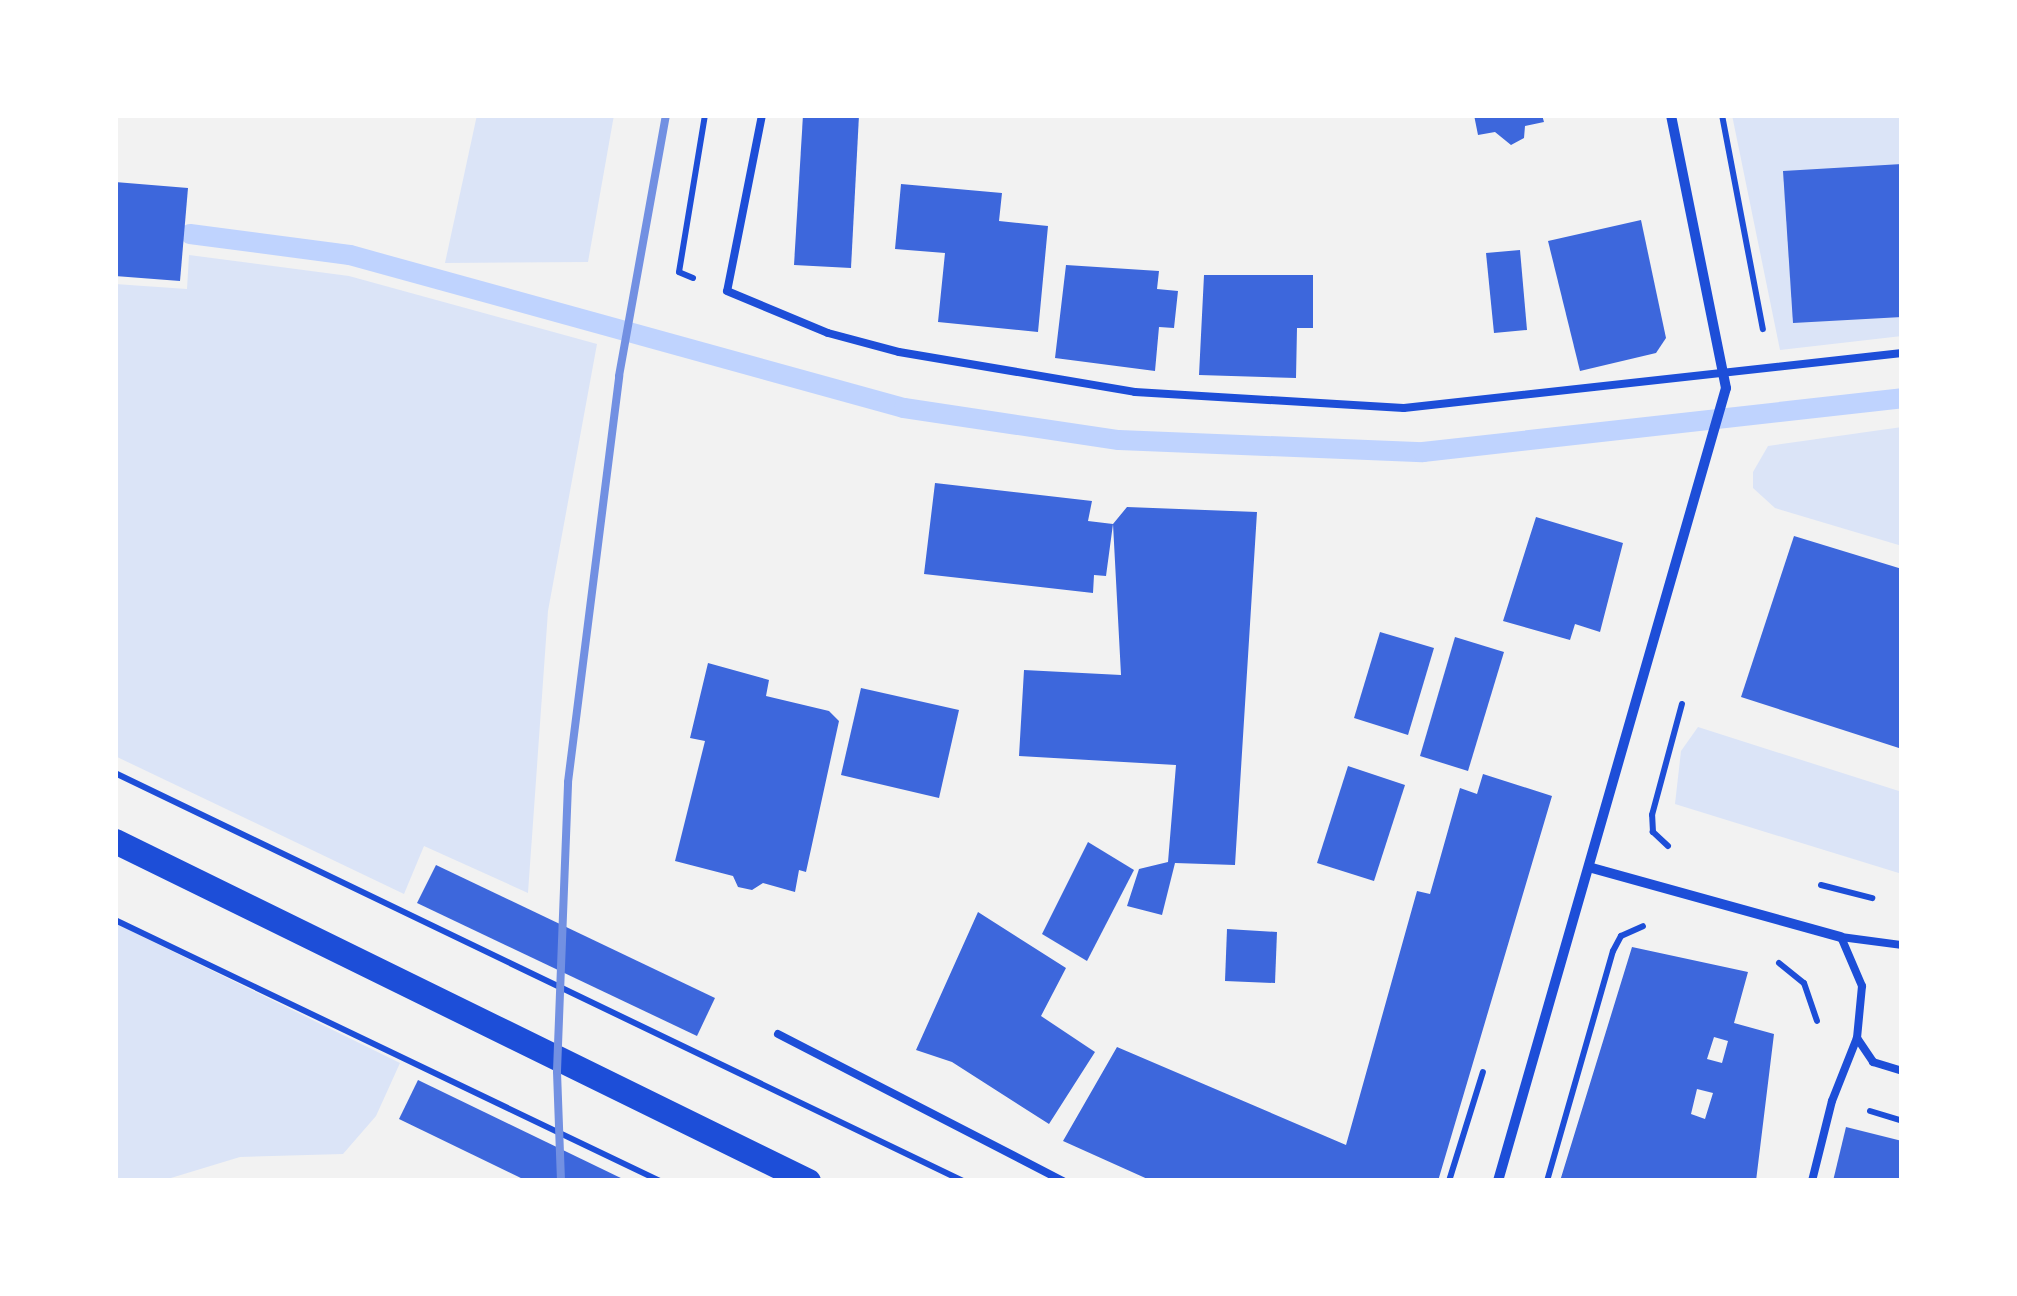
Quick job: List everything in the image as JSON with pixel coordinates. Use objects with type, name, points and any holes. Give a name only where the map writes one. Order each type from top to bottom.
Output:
[{"type":"main road","points":[[115,842],[808,1181]]},
{"type":"street","points":[[1498,1181],[1713,452],[1726,388],[1671,115]]},
{"type":"street","points":[[1592,868],[1841,937]]},
{"type":"lane","points":[[762,115],[727,291],[828,332],[900,352],[1184,397],[1404,408],[1902,353]]},
{"type":"lane","points":[[1841,937],[1902,945]]},
{"type":"lane","points":[[1812,1181],[1832,1101],[1858,1038],[1862,986],[1841,937]]},
{"type":"lane","points":[[778,1034],[1063,1181]]},
{"type":"lane","points":[[1858,1038],[1873,1062],[1902,1071]]},
{"type":"path","points":[[705,115],[679,272],[727,291]]},
{"type":"path","points":[[1722,115],[1770,365]]},
{"type":"path","points":[[1683,700],[1652,815],[1653,832],[1670,847],[1689,852]]},
{"type":"path","points":[[115,773],[963,1181]]},
{"type":"path","points":[[1805,881],[1883,900]]},
{"type":"path","points":[[115,920],[660,1181]]},
{"type":"path","points":[[1547,1181],[1613,951],[1621,936],[1652,925]]},
{"type":"path","points":[[1762,954],[1804,983],[1818,1036]]},
{"type":"path","points":[[1855,1106],[1902,1121]]},
{"type":"shaded area","points":[[477,115],[614,115],[588,262],[445,263]]},
{"type":"shaded area","points":[[1732,115],[1902,115],[1902,336],[1780,350]]},
{"type":"shaded area","points":[[189,255],[349,276],[597,344],[548,611],[528,893],[424,846],[404,894],[115,756],[115,284],[187,289]]},
{"type":"shaded area","points":[[1902,427],[1902,546],[1775,508],[1753,488],[1753,472],[1768,446]]},
{"type":"shaded area","points":[[1698,727],[1902,792],[1902,874],[1675,804],[1681,751]]},
{"type":"shaded area","points":[[115,923],[400,1063],[376,1116],[343,1154],[240,1157],[161,1181],[115,1181]]},
{"type":"building","points":[[803,115],[859,115],[851,268],[794,265]]},
{"type":"building","points":[[1474,115],[1542,115],[1544,122],[1525,126],[1524,138],[1511,145],[1495,132],[1478,135]]},
{"type":"building","points":[[1902,164],[1902,317],[1793,323],[1783,171]]},
{"type":"building","points":[[115,182],[188,188],[180,281],[115,276]]},
{"type":"building","points":[[901,184],[1002,193],[999,221],[1048,226],[1038,332],[938,322],[945,253],[895,249]]},
{"type":"building","points":[[1641,220],[1666,338],[1656,353],[1580,371],[1548,241]]},
{"type":"building","points":[[1520,250],[1527,330],[1494,333],[1486,253]]},
{"type":"building","points":[[1066,265],[1159,271],[1157,289],[1178,291],[1174,328],[1159,327],[1155,371],[1055,358]]},
{"type":"building","points":[[1204,275],[1313,275],[1313,328],[1297,328],[1296,378],[1199,375]]},
{"type":"building","points":[[935,483],[1092,501],[1088,521],[1113,524],[1106,576],[1094,575],[1093,593],[924,574]]},
{"type":"building","points":[[1127,507],[1257,512],[1235,865],[1175,863],[1162,915],[1127,906],[1139,869],[1168,862],[1176,765],[1019,756],[1024,670],[1121,675],[1113,524]]},
{"type":"building","points":[[1536,517],[1623,543],[1600,632],[1575,624],[1570,640],[1503,621]]},
{"type":"building","points":[[1794,536],[1902,569],[1902,749],[1741,697]]},
{"type":"building","points":[[1380,632],[1434,648],[1408,735],[1354,718]]},
{"type":"building","points":[[1455,637],[1504,652],[1468,771],[1420,756]]},
{"type":"building","points":[[708,663],[769,680],[766,696],[829,711],[839,721],[806,872],[799,870],[795,892],[763,883],[752,890],[738,887],[733,876],[675,861],[705,741],[690,738]]},
{"type":"building","points":[[861,688],[959,710],[939,798],[841,775]]},
{"type":"building","points":[[1348,766],[1405,785],[1374,881],[1317,863]]},
{"type":"building","points":[[1483,774],[1552,796],[1438,1181],[1152,1181],[1063,1141],[1117,1047],[1346,1145],[1417,891],[1430,894],[1460,788],[1477,794]]},
{"type":"building","points":[[1088,842],[1134,870],[1087,961],[1042,934]]},
{"type":"building","points":[[436,865],[715,998],[697,1036],[417,903]]},
{"type":"building","points":[[978,912],[1066,968],[1041,1016],[1095,1052],[1049,1124],[952,1062],[916,1050]]},
{"type":"building","points":[[1227,929],[1277,932],[1275,983],[1225,981]]},
{"type":"building","points":[[1632,947],[1748,972],[1734,1023],[1774,1034],[1756,1181],[1560,1181]],"holes":[[[1714,1037],[1728,1041],[1722,1063],[1707,1059]],[[1697,1089],[1713,1093],[1705,1119],[1691,1114]]]},
{"type":"building","points":[[418,1080],[627,1181],[527,1181],[399,1119]]},
{"type":"building","points":[[1846,1127],[1902,1141],[1902,1181],[1833,1181]]},
{"type":"waterway","points":[[190,234],[350,255],[904,408],[1119,440],[1423,452],[1902,398]]},
{"type":"railway","points":[[561,1181],[557,1071],[568,782],[619,376],[666,115]]}]
